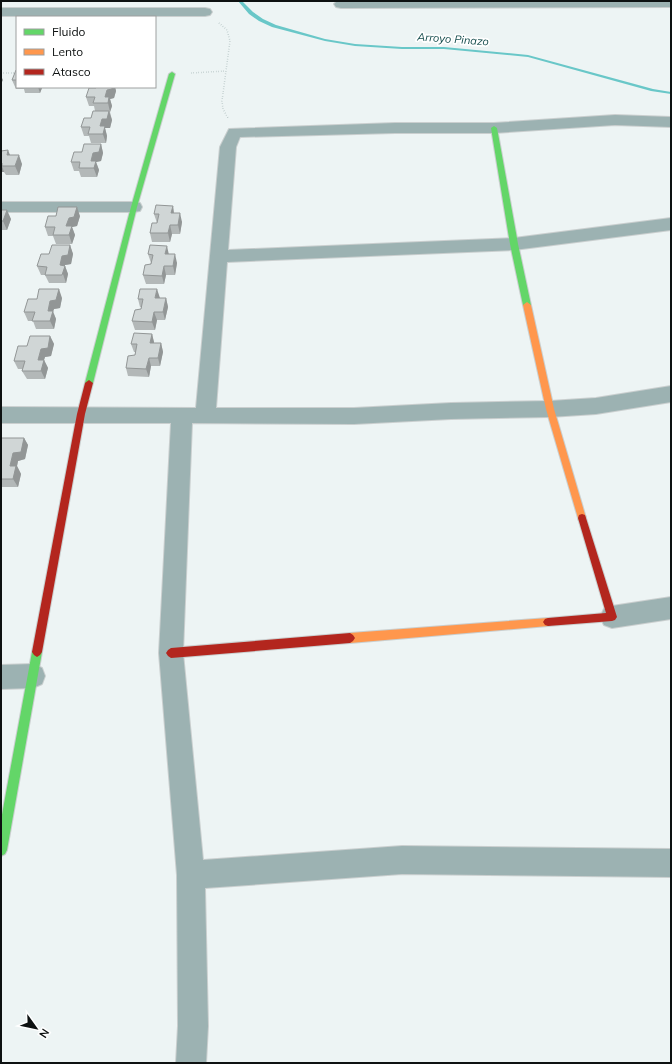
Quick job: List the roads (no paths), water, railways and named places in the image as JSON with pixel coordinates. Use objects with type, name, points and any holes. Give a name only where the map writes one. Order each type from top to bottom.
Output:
[{"type":"street","points":[[341,4],[671,3]]},
{"type":"street","points":[[1,12],[206,12]]},
{"type":"street","points":[[1,850],[82,414],[134,207],[172,74]]},
{"type":"street","points":[[191,1063],[193,1026],[191,875],[171,653],[194,415],[218,256],[228,147],[234,132],[395,128],[494,128],[615,120],[671,122]]},
{"type":"street","points":[[494,128],[514,244],[550,409],[612,617]]},
{"type":"street","points":[[1,207],[134,207]]},
{"type":"street","points":[[218,256],[514,244],[671,224]]},
{"type":"street","points":[[1,415],[82,414],[354,416],[596,406],[671,394]]},
{"type":"street","points":[[171,653],[612,617],[671,608]]},
{"type":"street","points":[[1,677],[33,676]]},
{"type":"street","points":[[191,875],[402,860],[671,864]]},
{"type":"waterway","name":"Arroyo Pinazo","points":[[240,1],[251,13],[274,26],[325,40],[355,45],[402,48],[444,48],[528,56],[653,90],[671,93]]}]
